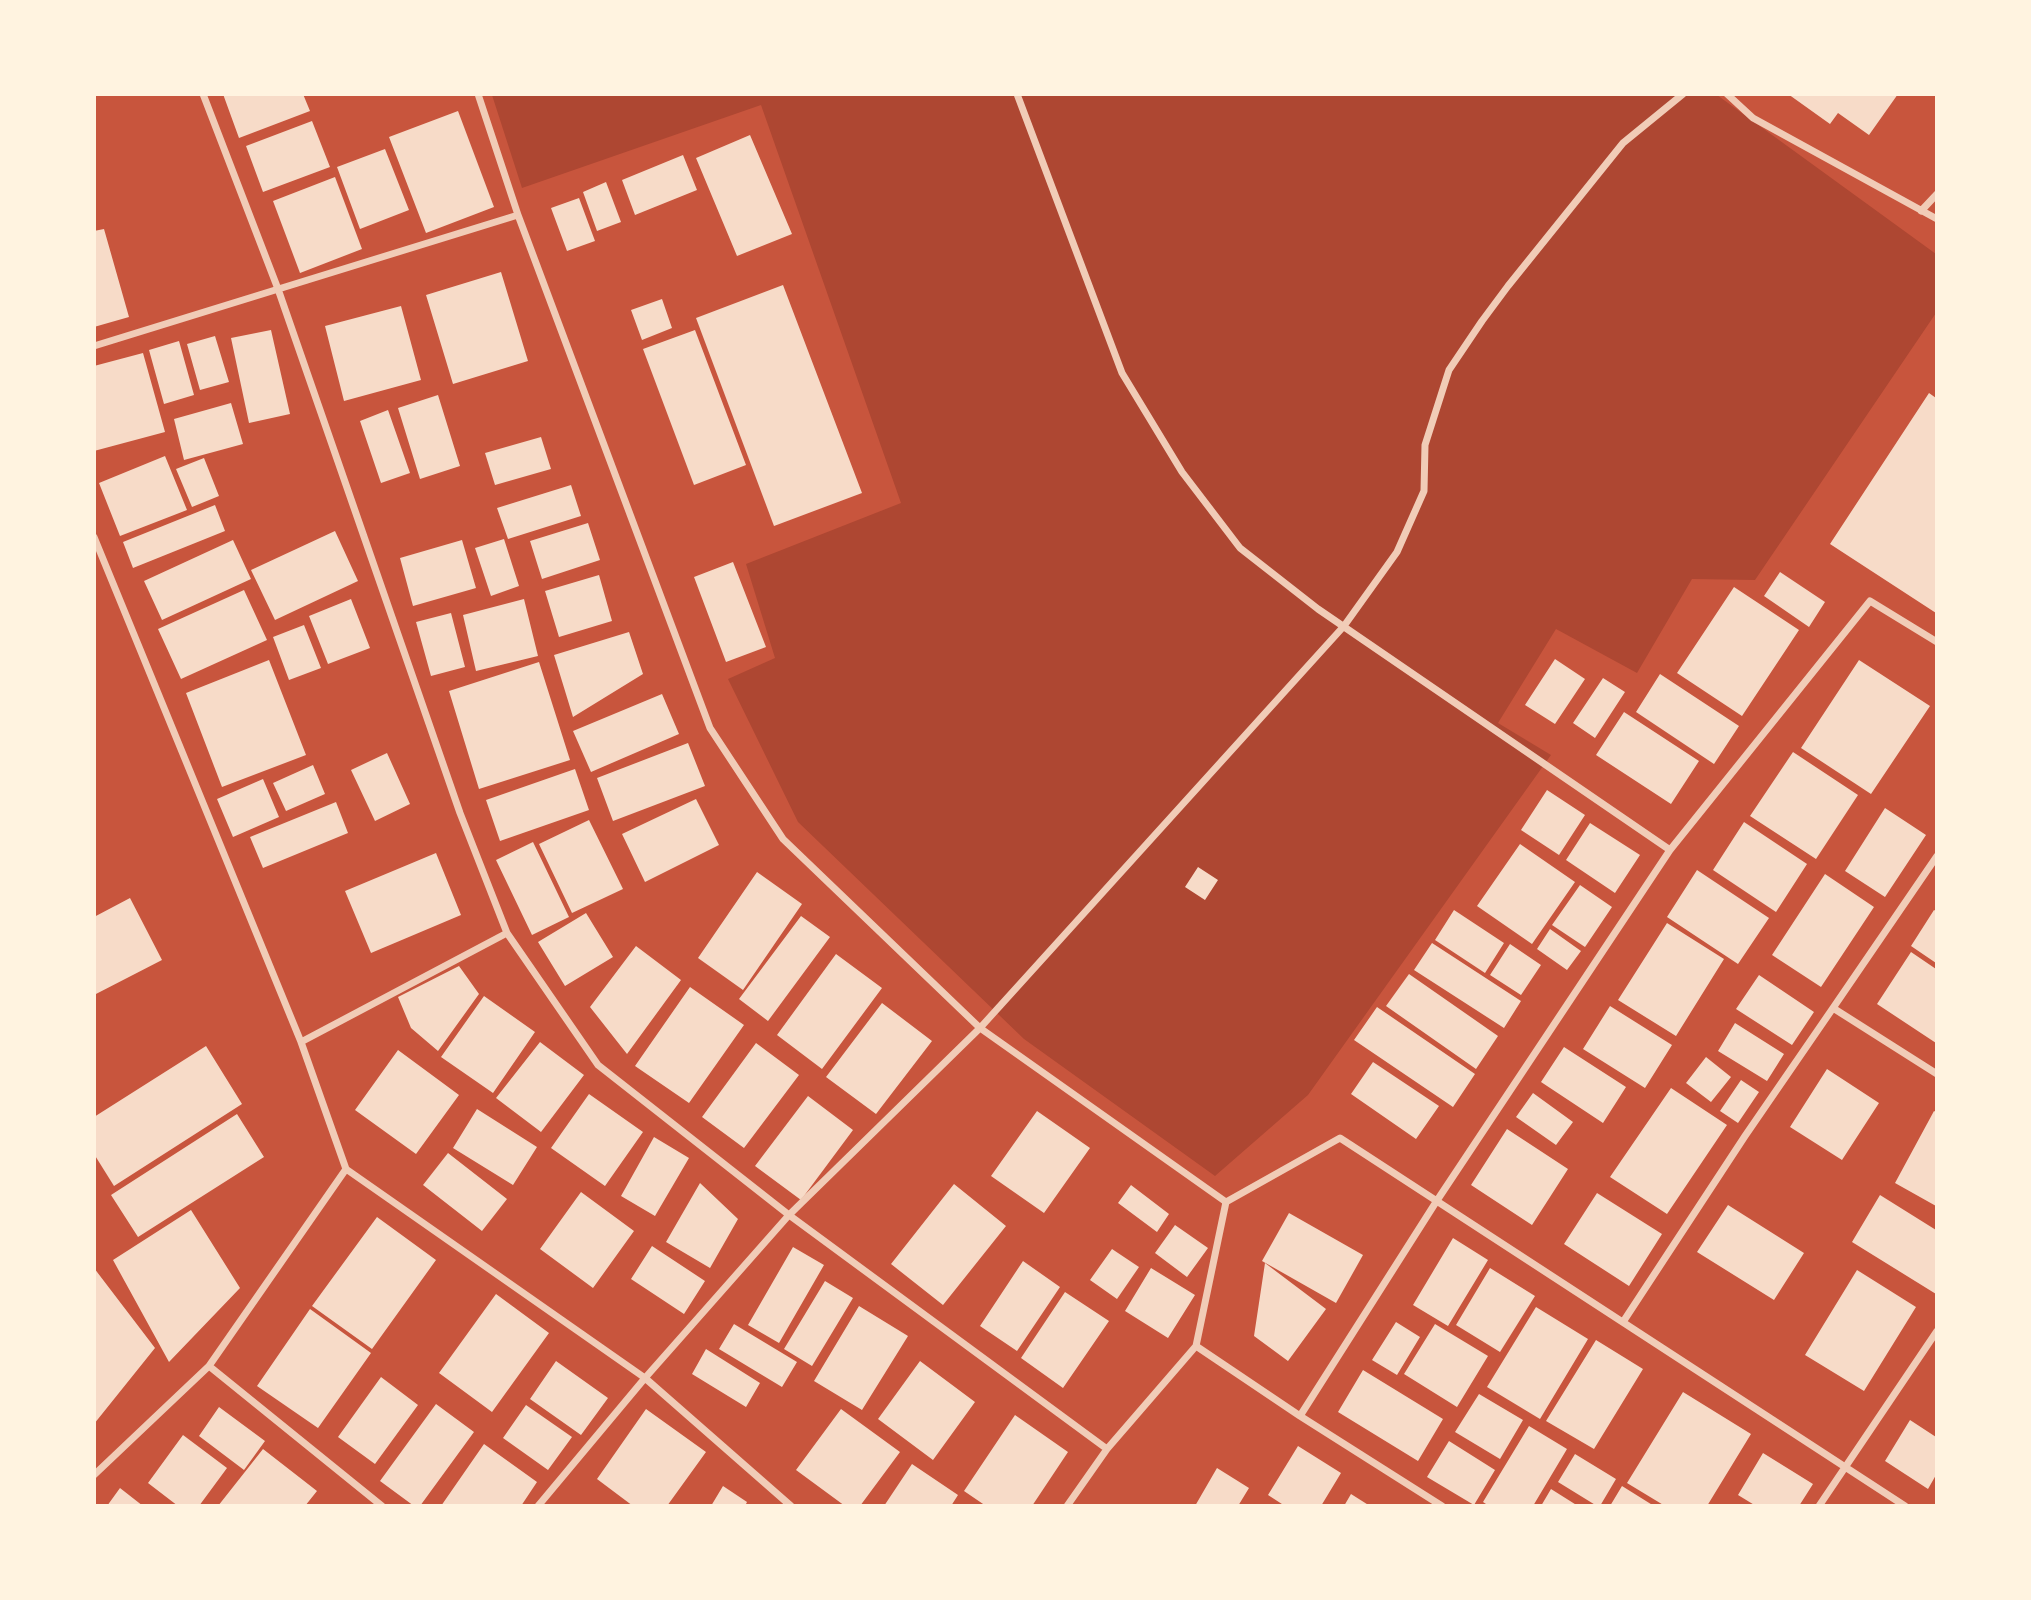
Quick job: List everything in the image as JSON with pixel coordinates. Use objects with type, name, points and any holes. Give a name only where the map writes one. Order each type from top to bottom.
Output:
[{"type":"street","points":[[203,94],[278,289],[460,813],[507,933],[598,1065],[789,1215],[1107,1449]]},
{"type":"street","points":[[478,94],[518,215],[710,728],[783,839],[980,1028],[1226,1202]]},
{"type":"street","points":[[1017,94],[1122,373],[1182,472],[1240,548],[1318,609],[1670,850]]},
{"type":"street","points":[[538,1506],[645,1378],[789,1215],[980,1028],[1343,626],[1397,552],[1424,491],[1425,445],[1449,370],[1502,294],[1623,143],[1684,94]]},
{"type":"street","points":[[1727,94],[1753,118],[1937,219]]},
{"type":"street","points":[[1921,211],[1937,194]]},
{"type":"street","points":[[94,346],[518,215]]},
{"type":"street","points":[[94,537],[301,1042],[346,1169],[645,1378],[791,1506]]},
{"type":"street","points":[[1300,1416],[1436,1202],[1670,850],[1870,601],[1937,642]]},
{"type":"street","points":[[1623,1322],[1745,1136],[1937,856]]},
{"type":"street","points":[[301,1042],[507,933]]},
{"type":"street","points":[[1833,1008],[1937,1074]]},
{"type":"street","points":[[1067,1506],[1107,1449],[1196,1346],[1226,1202],[1340,1138],[1905,1506]]},
{"type":"street","points":[[94,1475],[209,1366],[346,1169]]},
{"type":"street","points":[[1819,1506],[1937,1331]]},
{"type":"street","points":[[1196,1346],[1442,1506]]},
{"type":"street","points":[[209,1366],[383,1506]]},
{"type":"shaded area","points":[[492,95],[1717,95],[1936,254],[1936,313],[1755,580],[1692,579],[1637,673],[1556,629],[1498,723],[1551,755],[1308,1095],[1215,1176],[1024,1039],[798,822],[728,679],[775,658],[746,564],[901,503],[761,105],[522,188]]},
{"type":"building","points":[[223,94],[303,94],[310,111],[239,138]]},
{"type":"building","points":[[1788,94],[1898,94],[1869,135],[1838,113],[1830,124]]},
{"type":"building","points":[[458,111],[494,207],[426,233],[389,137]]},
{"type":"building","points":[[312,121],[330,167],[263,192],[246,146]]},
{"type":"building","points":[[750,135],[792,234],[737,256],[696,158]]},
{"type":"building","points":[[385,149],[409,210],[360,229],[337,167]]},
{"type":"building","points":[[683,155],[697,190],[635,215],[622,180]]},
{"type":"building","points":[[335,177],[362,249],[300,273],[273,201]]},
{"type":"building","points":[[606,182],[621,222],[597,231],[583,192]]},
{"type":"building","points":[[579,198],[595,241],[567,251],[551,208]]},
{"type":"building","points":[[104,229],[129,317],[94,327],[94,231]]},
{"type":"building","points":[[501,272],[528,361],[453,384],[426,295]]},
{"type":"building","points":[[783,285],[862,493],[774,526],[696,318]]},
{"type":"building","points":[[662,299],[672,328],[642,340],[631,310]]},
{"type":"building","points":[[401,306],[421,380],[344,401],[325,326]]},
{"type":"building","points":[[271,330],[290,414],[249,423],[231,338]]},
{"type":"building","points":[[695,330],[746,465],[694,485],[643,349]]},
{"type":"building","points":[[215,336],[229,382],[200,390],[187,344]]},
{"type":"building","points":[[179,341],[194,395],[164,404],[149,350]]},
{"type":"building","points":[[143,353],[165,432],[94,451],[94,366]]},
{"type":"building","points":[[1929,393],[1936,398],[1936,613],[1830,544]]},
{"type":"building","points":[[438,395],[460,466],[420,479],[398,408]]},
{"type":"building","points":[[231,403],[243,444],[184,460],[174,419]]},
{"type":"building","points":[[388,410],[410,473],[381,483],[360,421]]},
{"type":"building","points":[[541,437],[551,469],[495,485],[485,453]]},
{"type":"building","points":[[165,456],[187,510],[120,536],[99,483]]},
{"type":"building","points":[[204,458],[219,496],[192,507],[176,469]]},
{"type":"building","points":[[571,485],[581,516],[508,539],[497,508]]},
{"type":"building","points":[[215,505],[225,531],[133,568],[123,542]]},
{"type":"building","points":[[588,523],[600,560],[542,579],[530,541]]},
{"type":"building","points":[[335,531],[358,581],[275,620],[251,570]]},
{"type":"building","points":[[504,539],[519,586],[491,596],[475,548]]},
{"type":"building","points":[[233,540],[251,579],[162,620],[144,581]]},
{"type":"building","points":[[462,540],[476,588],[413,606],[400,558]]},
{"type":"building","points":[[733,562],[766,647],[726,662],[694,577]]},
{"type":"building","points":[[1780,572],[1825,602],[1809,627],[1764,596]]},
{"type":"building","points":[[599,575],[612,621],[559,637],[545,591]]},
{"type":"building","points":[[1734,587],[1799,630],[1742,716],[1677,673]]},
{"type":"building","points":[[244,590],[267,640],[181,679],[158,629]]},
{"type":"building","points":[[351,599],[370,648],[328,664],[309,616]]},
{"type":"building","points":[[524,599],[538,656],[476,671],[463,615]]},
{"type":"building","points":[[451,613],[465,667],[431,676],[416,622]]},
{"type":"building","points":[[304,625],[321,668],[289,680],[273,637]]},
{"type":"building","points":[[629,632],[643,674],[573,717],[554,655]]},
{"type":"building","points":[[1555,659],[1585,679],[1555,724],[1525,705]]},
{"type":"building","points":[[269,660],[306,755],[222,787],[186,693]]},
{"type":"building","points":[[1859,660],[1930,706],[1871,794],[1801,748]]},
{"type":"building","points":[[539,662],[570,760],[479,789],[449,691]]},
{"type":"building","points":[[1660,674],[1739,726],[1714,764],[1636,712]]},
{"type":"building","points":[[1603,678],[1625,692],[1595,738],[1573,723]]},
{"type":"building","points":[[662,694],[679,734],[591,772],[573,731]]},
{"type":"building","points":[[1624,712],[1699,761],[1671,804],[1596,755]]},
{"type":"building","points":[[688,743],[705,786],[613,821],[597,778]]},
{"type":"building","points":[[1793,752],[1858,795],[1816,859],[1750,816]]},
{"type":"building","points":[[387,753],[410,804],[375,821],[351,770]]},
{"type":"building","points":[[313,765],[325,794],[286,811],[273,783]]},
{"type":"building","points":[[575,769],[589,810],[500,841],[486,800]]},
{"type":"building","points":[[263,779],[279,817],[233,837],[217,799]]},
{"type":"building","points":[[1547,790],[1585,815],[1559,855],[1521,830]]},
{"type":"building","points":[[696,799],[719,845],[645,882],[622,834]]},
{"type":"building","points":[[336,802],[348,833],[263,868],[250,837]]},
{"type":"building","points":[[1885,808],[1926,835],[1885,897],[1845,871]]},
{"type":"building","points":[[589,820],[623,889],[572,913],[539,844]]},
{"type":"building","points":[[1744,822],[1807,864],[1776,912],[1713,870]]},
{"type":"building","points":[[1590,823],[1640,855],[1615,893],[1566,860]]},
{"type":"building","points":[[533,842],[569,917],[532,935],[496,860]]},
{"type":"building","points":[[1520,844],[1575,882],[1532,944],[1477,906]]},
{"type":"building","points":[[436,853],[461,915],[371,953],[345,891]]},
{"type":"building","points":[[1198,867],[1218,880],[1205,900],[1185,887]]},
{"type":"building","points":[[1697,870],[1769,918],[1738,964],[1667,917]]},
{"type":"building","points":[[757,872],[802,904],[743,990],[698,958]]},
{"type":"building","points":[[1825,874],[1874,907],[1821,987],[1772,955]]},
{"type":"building","points":[[1580,885],[1612,907],[1585,947],[1552,925]]},
{"type":"building","points":[[130,898],[162,960],[94,995],[94,917]]},
{"type":"building","points":[[1454,910],[1504,943],[1485,973],[1435,940]]},
{"type":"building","points":[[1934,910],[1936,911],[1936,963],[1911,946]]},
{"type":"building","points":[[586,913],[613,957],[565,986],[538,942]]},
{"type":"building","points":[[801,916],[830,937],[768,1021],[739,999]]},
{"type":"building","points":[[1667,923],[1724,959],[1676,1036],[1618,1000]]},
{"type":"building","points":[[1550,929],[1581,951],[1567,970],[1537,949]]},
{"type":"building","points":[[1432,943],[1521,1001],[1504,1028],[1414,970]]},
{"type":"building","points":[[1510,944],[1541,965],[1521,995],[1490,975]]},
{"type":"building","points":[[636,946],[681,980],[627,1054],[590,1007]]},
{"type":"building","points":[[1911,952],[1936,969],[1936,1043],[1877,1004]]},
{"type":"building","points":[[836,954],[882,988],[822,1069],[777,1035]]},
{"type":"building","points":[[459,966],[479,994],[438,1051],[411,1028],[398,997]]},
{"type":"building","points":[[1409,974],[1498,1036],[1476,1069],[1386,1006]]},
{"type":"building","points":[[1759,975],[1814,1012],[1792,1045],[1736,1009]]},
{"type":"building","points":[[690,987],[744,1025],[689,1103],[635,1066]]},
{"type":"building","points":[[484,996],[535,1032],[493,1093],[441,1057]]},
{"type":"building","points":[[882,1003],[932,1041],[876,1114],[826,1077]]},
{"type":"building","points":[[1610,1006],[1672,1045],[1645,1088],[1583,1049]]},
{"type":"building","points":[[1377,1007],[1475,1074],[1453,1107],[1354,1040]]},
{"type":"building","points":[[1735,1023],[1784,1054],[1767,1081],[1718,1051]]},
{"type":"building","points":[[540,1042],[584,1075],[541,1132],[496,1098]]},
{"type":"building","points":[[756,1043],[799,1075],[744,1148],[702,1117]]},
{"type":"building","points":[[206,1046],[242,1104],[114,1186],[94,1154],[94,1117]]},
{"type":"building","points":[[1564,1047],[1626,1087],[1603,1123],[1541,1082]]},
{"type":"building","points":[[398,1050],[459,1095],[416,1154],[355,1110]]},
{"type":"building","points":[[1706,1057],[1731,1077],[1711,1102],[1686,1083]]},
{"type":"building","points":[[1373,1062],[1439,1106],[1416,1139],[1351,1094]]},
{"type":"building","points":[[1827,1069],[1879,1103],[1842,1160],[1790,1127]]},
{"type":"building","points":[[1741,1080],[1759,1092],[1738,1123],[1720,1111]]},
{"type":"building","points":[[1671,1088],[1727,1125],[1667,1214],[1610,1177]]},
{"type":"building","points":[[1533,1093],[1573,1122],[1556,1145],[1516,1117]]},
{"type":"building","points":[[589,1094],[643,1132],[605,1186],[551,1148]]},
{"type":"building","points":[[808,1096],[853,1130],[801,1200],[755,1166]]},
{"type":"building","points":[[477,1109],[537,1147],[513,1185],[453,1148]]},
{"type":"building","points":[[1037,1111],[1090,1148],[1044,1213],[991,1176]]},
{"type":"building","points":[[1934,1111],[1936,1112],[1936,1206],[1895,1183]]},
{"type":"building","points":[[237,1114],[264,1157],[138,1237],[111,1195]]},
{"type":"building","points":[[1507,1129],[1568,1169],[1532,1225],[1471,1185]]},
{"type":"building","points":[[654,1137],[689,1158],[655,1216],[621,1196]]},
{"type":"building","points":[[448,1153],[507,1199],[482,1231],[423,1185]]},
{"type":"building","points":[[700,1183],[738,1219],[710,1268],[666,1242]]},
{"type":"building","points":[[954,1184],[1006,1226],[943,1305],[891,1264]]},
{"type":"building","points":[[1131,1185],[1169,1214],[1157,1232],[1118,1203]]},
{"type":"building","points":[[581,1192],[634,1231],[593,1288],[540,1249]]},
{"type":"building","points":[[1597,1193],[1662,1234],[1629,1286],[1564,1244]]},
{"type":"building","points":[[1880,1195],[1936,1230],[1936,1294],[1852,1242]]},
{"type":"building","points":[[1728,1205],[1804,1253],[1774,1300],[1697,1252]]},
{"type":"building","points":[[191,1210],[240,1288],[169,1362],[113,1260]]},
{"type":"building","points":[[1289,1213],[1363,1255],[1336,1303],[1262,1261]]},
{"type":"building","points":[[377,1217],[436,1260],[372,1349],[312,1306]]},
{"type":"building","points":[[1175,1225],[1208,1248],[1187,1277],[1155,1253]]},
{"type":"building","points":[[1453,1238],[1488,1260],[1448,1326],[1413,1305]]},
{"type":"building","points":[[652,1246],[705,1281],[684,1314],[631,1279]]},
{"type":"building","points":[[793,1247],[824,1265],[779,1343],[748,1325]]},
{"type":"building","points":[[1112,1249],[1139,1267],[1117,1299],[1090,1280]]},
{"type":"building","points":[[1023,1261],[1060,1287],[1017,1351],[980,1326]]},
{"type":"building","points":[[1265,1263],[1326,1309],[1288,1361],[1254,1336]]},
{"type":"building","points":[[94,1268],[155,1348],[94,1424]]},
{"type":"building","points":[[1151,1268],[1195,1295],[1168,1338],[1125,1311]]},
{"type":"building","points":[[1490,1268],[1535,1296],[1500,1352],[1456,1325]]},
{"type":"building","points":[[1857,1270],[1916,1307],[1864,1391],[1805,1355]]},
{"type":"building","points":[[825,1281],[853,1298],[812,1366],[784,1349]]},
{"type":"building","points":[[1065,1292],[1109,1321],[1063,1388],[1021,1358]]},
{"type":"building","points":[[496,1294],[549,1333],[492,1412],[439,1373]]},
{"type":"building","points":[[859,1306],[908,1336],[862,1410],[814,1381]]},
{"type":"building","points":[[1536,1307],[1588,1339],[1540,1419],[1487,1387]]},
{"type":"building","points":[[310,1309],[371,1353],[318,1428],[257,1386]]},
{"type":"building","points":[[1396,1322],[1420,1337],[1397,1375],[1372,1360]]},
{"type":"building","points":[[734,1324],[797,1362],[782,1387],[719,1349]]},
{"type":"building","points":[[1435,1324],[1488,1356],[1457,1407],[1404,1374]]},
{"type":"building","points":[[1596,1340],[1643,1369],[1594,1449],[1546,1421]]},
{"type":"building","points":[[706,1349],[760,1383],[746,1407],[692,1374]]},
{"type":"building","points":[[556,1361],[608,1398],[581,1435],[530,1399]]},
{"type":"building","points":[[920,1361],[975,1402],[933,1460],[878,1419]]},
{"type":"building","points":[[1363,1370],[1443,1419],[1418,1461],[1338,1412]]},
{"type":"building","points":[[381,1377],[418,1405],[375,1464],[338,1437]]},
{"type":"building","points":[[1683,1392],[1751,1434],[1707,1506],[1665,1506],[1627,1483]]},
{"type":"building","points":[[1479,1394],[1523,1420],[1500,1459],[1455,1432]]},
{"type":"building","points":[[436,1404],[474,1432],[420,1506],[414,1506],[380,1481]]},
{"type":"building","points":[[526,1405],[572,1437],[548,1470],[503,1438]]},
{"type":"building","points":[[219,1407],[265,1441],[244,1470],[199,1436]]},
{"type":"building","points":[[646,1409],[706,1452],[667,1506],[633,1506],[597,1479]]},
{"type":"building","points":[[841,1409],[900,1452],[860,1506],[845,1506],[796,1470]]},
{"type":"building","points":[[1015,1415],[1068,1452],[1032,1506],[986,1506],[964,1491]]},
{"type":"building","points":[[1910,1420],[1936,1437],[1936,1475],[1928,1489],[1885,1461]]},
{"type":"building","points":[[1529,1426],[1567,1449],[1533,1506],[1489,1506],[1483,1502]]},
{"type":"building","points":[[183,1435],[227,1468],[199,1506],[178,1506],[148,1483]]},
{"type":"building","points":[[1449,1441],[1495,1470],[1474,1505],[1427,1477]]},
{"type":"building","points":[[484,1444],[537,1482],[521,1506],[441,1506]]},
{"type":"building","points":[[1298,1446],[1341,1473],[1321,1506],[1285,1506],[1268,1495]]},
{"type":"building","points":[[263,1449],[317,1491],[305,1506],[218,1506]]},
{"type":"building","points":[[1763,1453],[1813,1484],[1799,1506],[1756,1506],[1738,1495]]},
{"type":"building","points":[[1575,1454],[1616,1479],[1600,1506],[1558,1482]]},
{"type":"building","points":[[912,1464],[958,1495],[951,1506],[884,1506]]},
{"type":"building","points":[[1217,1468],[1249,1488],[1238,1506],[1195,1506]]},
{"type":"building","points":[[723,1486],[747,1502],[745,1506],[711,1506]]},
{"type":"building","points":[[1622,1486],[1654,1506],[1610,1506]]},
{"type":"building","points":[[120,1488],[143,1506],[107,1506]]},
{"type":"building","points":[[1551,1489],[1578,1506],[1541,1506]]},
{"type":"building","points":[[1351,1494],[1370,1506],[1344,1506]]}]
